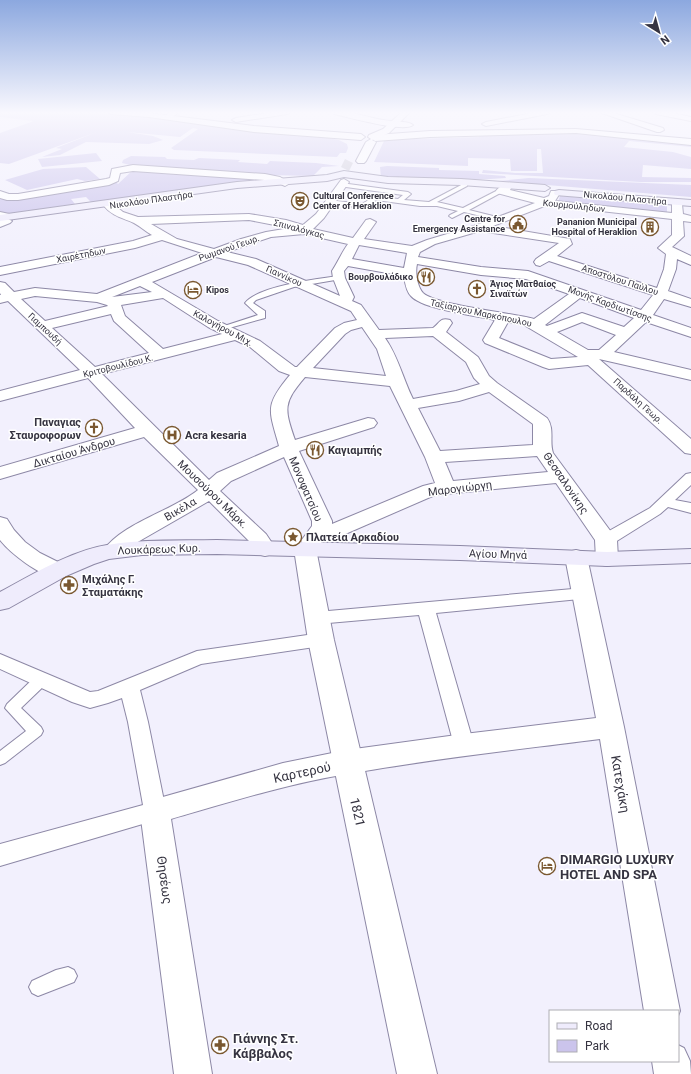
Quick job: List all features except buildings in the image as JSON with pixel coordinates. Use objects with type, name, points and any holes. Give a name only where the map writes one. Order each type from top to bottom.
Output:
[{"type":"main road","name":"Νικολάου Πλαστήρα","points":[[348,177],[466,183],[551,193],[691,203]]},
{"type":"main road","name":"Νικολάου Πλαστήρα","points":[[3,219],[237,185],[348,177],[504,189]]},
{"type":"main road","name":"Νικολάου Πλαστήρα","points":[[3,219],[282,182]]},
{"type":"main road","name":"Νικολάου Πλαστήρα","points":[[551,193],[691,200]]},
{"type":"main road","name":"Λουκάρεως Κυρ.","points":[[0,602],[58,571],[100,554],[114,551],[177,547],[265,548],[312,540]]},
{"type":"main road","name":"Αγίου Μηνά","points":[[312,540],[474,553],[576,558],[606,550],[691,556]]},
{"type":"street","points":[[305,230],[320,216],[335,198],[358,162]]},
{"type":"street","points":[[0,194],[18,197],[109,182],[115,179],[115,171],[131,168],[270,177],[282,182]]},
{"type":"street","points":[[345,169],[348,177]]},
{"type":"street","name":"Κουρμούληδων","points":[[504,189],[503,192],[551,193],[686,219]]},
{"type":"street","points":[[412,255],[432,242],[502,219],[551,193]]},
{"type":"street","points":[[676,202],[686,219],[678,236],[664,248],[691,262]]},
{"type":"street","name":"Γιαννίκου","points":[[109,206],[121,215],[136,220],[162,236],[182,245],[252,262],[356,308],[388,355],[396,382],[434,457],[446,487]]},
{"type":"street","name":"Σπιναλόγκας","points":[[136,220],[154,221],[244,217],[282,223],[305,230],[412,255]]},
{"type":"street","points":[[343,301],[347,299],[347,297],[339,278],[338,271],[345,262],[349,251],[370,222]]},
{"type":"street","points":[[478,228],[561,239],[566,242],[562,247],[548,257],[521,274]]},
{"type":"street","name":"Ρωμανού Γεωρ.","points":[[98,298],[213,252],[261,236],[305,230]]},
{"type":"street","name":"Χαιρέτηδων","points":[[0,271],[136,244],[162,236]]},
{"type":"street","points":[[504,317],[490,340],[549,364],[590,355],[626,334],[644,316],[661,294],[666,284],[672,253]]},
{"type":"street","name":"Ταξίαρχου Μαρκόπουλου","points":[[412,255],[410,274],[412,286],[418,297],[434,304],[504,317],[541,328],[590,355]]},
{"type":"street","name":"Μονής Καρδιωτίσσης","points":[[412,255],[489,272],[521,274],[691,333]]},
{"type":"street","name":"Αποστόλου Παύλου","points":[[548,257],[691,303]]},
{"type":"street","points":[[345,262],[410,274]]},
{"type":"street","name":"Καλογήρου Μιχ.","points":[[140,282],[165,294],[222,328],[256,344],[284,368],[291,371],[396,382]]},
{"type":"street","name":"Γιαμπουδή","points":[[0,286],[5,298],[41,326],[91,372]]},
{"type":"street","points":[[5,298],[35,292],[98,298],[114,305],[119,318],[160,355]]},
{"type":"street","points":[[541,328],[579,293]]},
{"type":"street","points":[[41,326],[114,305],[165,294]]},
{"type":"street","points":[[289,448],[280,413],[281,400],[286,390],[340,331],[371,328],[436,332],[441,329],[456,308]]},
{"type":"street","points":[[541,328],[582,317],[626,334]]},
{"type":"street","name":"Θεσσαλονίκης","points":[[436,332],[473,360],[482,378],[491,386],[541,422],[544,431],[543,450],[606,550]]},
{"type":"street","name":"Κριτοβουλίδου Κ.","points":[[0,396],[236,335]]},
{"type":"street","points":[[473,360],[506,347]]},
{"type":"street","points":[[590,355],[691,375]]},
{"type":"street","name":"Παρδάλη Γεωρ.","points":[[590,355],[691,448]]},
{"type":"street","name":"Μουσούρου Μάρκ.","points":[[91,372],[147,430],[259,539],[265,548]]},
{"type":"street","points":[[408,405],[459,396],[491,386]]},
{"type":"street","name":"Βικέλα","points":[[114,551],[129,538],[193,502],[209,491],[221,479],[237,470],[289,448],[368,423]]},
{"type":"street","name":"Δικταίου Άνδρου","points":[[0,473],[147,430]]},
{"type":"street","name":"Μονοφατσίου","points":[[289,448],[322,521],[322,526],[312,540]]},
{"type":"street","points":[[434,457],[543,450]]},
{"type":"street","name":"Μαρογιώργη","points":[[312,540],[425,492],[446,487],[561,477]]},
{"type":"street","points":[[606,550],[655,511],[691,477]]},
{"type":"street","points":[[664,502],[691,508]]},
{"type":"street","points":[[0,523],[8,537],[18,549],[58,571]]},
{"type":"street","name":"1821","points":[[312,540],[319,629],[347,762],[417,1074]]},
{"type":"street","name":"Κατεχάκη","points":[[576,558],[611,727],[662,1010]]},
{"type":"street","points":[[0,661],[79,698],[90,700],[101,698],[129,687],[181,664],[211,655],[319,629],[426,608],[584,594]]},
{"type":"street","points":[[426,608],[464,745]]},
{"type":"street","name":"Θησέως","points":[[129,687],[138,722],[155,811],[166,942],[193,1074]]},
{"type":"street","name":"Καρτερού","points":[[0,855],[283,775],[347,762],[464,745],[611,727]]},
{"type":"street","points":[[671,1062],[673,1074]]},
{"type":"lane","points":[[348,177],[408,194],[399,201]]},
{"type":"lane","points":[[430,204],[465,185]]},
{"type":"lane","points":[[452,216],[504,189]]},
{"type":"lane","points":[[335,198],[363,206],[375,198],[430,204],[502,219]]},
{"type":"lane","points":[[356,199],[371,201]]},
{"type":"lane","points":[[222,328],[262,316],[262,313],[249,303],[252,298],[300,283],[339,278]]},
{"type":"lane","points":[[0,759],[36,732],[12,708],[41,680]]},
{"type":"lane","points":[[38,987],[56,979],[68,976]]},
{"type":"green space","points":[[0,162],[14,162],[9,164]]},
{"type":"green space","points":[[40,162],[91,162],[42,167]]},
{"type":"green space","points":[[240,162],[267,164],[269,162],[296,162],[339,166],[322,167],[313,176],[267,175],[130,165],[122,163]]},
{"type":"green space","points":[[377,162],[468,162],[468,166]]},
{"type":"green space","points":[[510,162],[537,162],[537,171],[511,171]]},
{"type":"green space","points":[[542,162],[691,162],[691,169],[643,165],[642,177],[691,178],[691,182],[641,182],[482,173],[483,170],[515,173],[543,173]]},
{"type":"green space","points":[[387,166],[479,171],[479,174],[505,176],[506,178],[474,180],[381,177],[380,167]]},
{"type":"green space","points":[[86,167],[100,179],[85,181],[77,179],[27,190],[5,180],[43,169]]},
{"type":"green space","points":[[133,170],[266,180],[91,202],[86,197],[71,199],[75,204],[5,214],[0,213],[0,198],[7,200],[116,182],[118,184]]},
{"type":"green space","points":[[529,178],[691,185],[691,197],[499,181]]},
{"type":"green space","points":[[560,196],[667,205],[667,212],[558,202]]},
{"type":"tunnel","points":[[345,169],[348,162]]},
{"type":"place","name":"Cultural Conference Center of Heraklion","points":[[300,201]]},
{"type":"place","name":"Centre for Emergency Assistance","points":[[518,224]]},
{"type":"place","name":"Pananion Municipal Hospital of Heraklion","points":[[650,227]]},
{"type":"place","name":"Βουρβουλάδικο","points":[[426,277]]},
{"type":"place","name":"Άγιος Ματθαίος Σιναϊτών","points":[[477,289]]},
{"type":"place","name":"Kipos","points":[[193,290]]},
{"type":"place","name":"Παναγιας Σταυροφορων","points":[[94,428]]},
{"type":"place","name":"Acra kesaria","points":[[172,435]]},
{"type":"place","name":"Καγιαμπής","points":[[315,450]]},
{"type":"place","name":"Πλατεία Αρκαδίου","points":[[293,537]]},
{"type":"place","name":"Μιχάλης Γ. Σταματάκης","points":[[69,585]]},
{"type":"place","name":"DIMARGIO LUXURY HOTEL AND SPA","points":[[547,866]]},
{"type":"place","name":"Γιάννης Στ. Κάββαλος","points":[[220,1045]]}]
